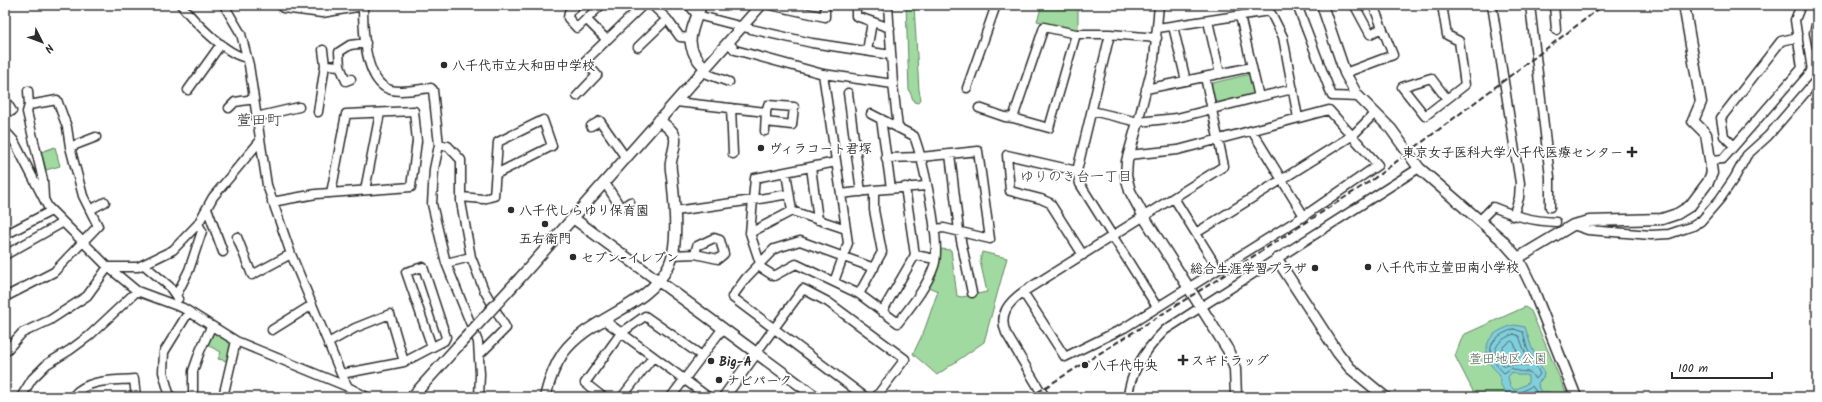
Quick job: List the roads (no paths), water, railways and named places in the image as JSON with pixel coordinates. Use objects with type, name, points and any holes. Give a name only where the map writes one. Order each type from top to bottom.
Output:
[{"type":"street","points":[[181,5],[191,17],[221,44],[234,54],[247,58]]},
{"type":"street","points":[[280,5],[283,8],[313,9],[322,13],[363,5],[368,63],[379,82],[384,87],[395,90],[431,88],[433,90],[440,145],[434,169],[432,204],[446,263],[478,342],[480,354],[479,397]]},
{"type":"street","points":[[577,5],[569,12],[568,18],[577,28],[601,5]]},
{"type":"street","points":[[577,96],[597,75],[585,61],[643,5]]},
{"type":"street","points":[[652,5],[667,19],[680,37],[690,38]]},
{"type":"street","points":[[689,5],[697,15],[812,43],[891,55]]},
{"type":"street","points":[[701,5],[690,38],[690,46],[693,54],[704,70],[729,82]]},
{"type":"street","points":[[412,397],[574,218],[762,5]]},
{"type":"street","points":[[770,5],[825,17],[825,5]]},
{"type":"street","points":[[856,5],[856,16],[890,28]]},
{"type":"street","points":[[888,5],[893,84],[898,128]]},
{"type":"street","points":[[967,88],[996,5]]},
{"type":"street","points":[[1159,5],[1157,38],[1138,122],[1128,155],[1127,183],[1144,217],[1189,287],[1233,360],[1236,369],[1236,397]]},
{"type":"street","points":[[1296,5],[1332,96],[1359,97]]},
{"type":"street","points":[[1322,5],[1350,85],[1359,97],[1391,129],[1419,168],[1512,249],[1518,258],[1533,289],[1576,397]]},
{"type":"street","points":[[1362,5],[1356,8],[1370,34],[1382,28]]},
{"type":"street","points":[[1346,73],[1393,55],[1373,5]]},
{"type":"street","points":[[1442,5],[1447,35],[1459,41],[1465,85],[1447,99],[1425,116],[1402,86],[1431,78],[1447,99]]},
{"type":"street","points":[[1492,5],[1520,183],[1519,198],[1513,216]]},
{"type":"street","points":[[1530,5],[1550,177],[1550,207]]},
{"type":"street","points":[[1554,5],[1556,30]]},
{"type":"street","points":[[1518,258],[1573,225],[1590,221],[1662,219],[1677,214],[1690,206],[1708,182],[1712,173],[1706,134],[1693,121],[1701,102],[1684,5]]},
{"type":"street","points":[[1710,160],[1723,158],[1802,68],[1795,20],[1801,5]]},
{"type":"street","points":[[227,6],[241,34],[247,58],[267,186],[272,202],[291,254],[341,374],[348,387]]},
{"type":"street","points":[[1158,28],[1240,16],[1266,8],[1283,37],[1298,118]]},
{"type":"street","points":[[1240,16],[1259,96]]},
{"type":"street","points":[[586,19],[606,40]]},
{"type":"street","points":[[638,47],[667,19]]},
{"type":"street","points":[[1208,21],[1220,74]]},
{"type":"street","points":[[868,51],[872,22]]},
{"type":"street","points":[[1816,25],[1814,34],[1817,48]]},
{"type":"street","points":[[1173,26],[1186,81]]},
{"type":"street","points":[[1013,118],[1044,27],[1076,34],[1110,34],[1157,38]]},
{"type":"street","points":[[979,108],[1005,117],[1049,128],[1076,34]]},
{"type":"street","points":[[1110,34],[1077,172],[1080,184],[1157,307]]},
{"type":"street","points":[[1734,146],[1724,136],[1721,118],[1781,41],[1798,38]]},
{"type":"street","points":[[728,42],[735,50],[824,74],[893,84]]},
{"type":"street","points":[[346,81],[340,66],[339,52],[350,45],[366,43]]},
{"type":"street","points":[[188,90],[221,44]]},
{"type":"street","points":[[318,112],[325,65],[323,50]]},
{"type":"street","points":[[325,65],[340,66]]},
{"type":"street","points":[[1146,89],[1252,67]]},
{"type":"street","points":[[824,74],[848,243],[834,282]]},
{"type":"street","points":[[1043,394],[1004,328],[1006,309],[1011,301],[1023,292],[1224,166],[1205,77]]},
{"type":"street","points":[[1573,225],[1588,230],[1651,235],[1669,234],[1682,231],[1697,224],[1708,214],[1720,198],[1735,177],[1747,155],[1768,136],[1817,79]]},
{"type":"street","points":[[1092,111],[1138,122],[1177,118],[1259,96],[1293,89]]},
{"type":"street","points":[[28,91],[29,105],[27,112],[43,180],[44,198]]},
{"type":"street","points":[[848,93],[861,192]]},
{"type":"street","points":[[229,108],[235,102],[254,99]]},
{"type":"street","points":[[5,100],[12,111]]},
{"type":"street","points":[[5,297],[54,272],[98,226],[83,196],[70,147],[67,127],[57,100],[29,105]]},
{"type":"street","points":[[676,102],[766,112],[765,131]]},
{"type":"street","points":[[256,117],[299,107]]},
{"type":"street","points":[[731,108],[733,154]]},
{"type":"street","points":[[1023,292],[1065,357],[1124,328],[1304,216],[1378,164],[1329,110],[1218,141],[1178,150],[1128,155]]},
{"type":"street","points":[[272,202],[331,193],[411,187],[417,141],[414,111],[346,114],[331,193]]},
{"type":"street","points":[[365,190],[380,112]]},
{"type":"street","points":[[1196,233],[1353,135],[1375,113]]},
{"type":"street","points":[[836,162],[755,178],[750,233],[759,264],[774,276],[796,264],[859,294],[898,323],[916,299],[934,265],[937,244],[921,157],[914,136],[871,114]]},
{"type":"street","points":[[881,119],[891,188]]},
{"type":"street","points":[[461,197],[484,200],[494,196],[498,142],[543,120],[552,146],[496,174]]},
{"type":"street","points":[[545,397],[551,375],[563,353],[577,338],[633,302],[658,281],[668,267],[672,255],[675,211],[670,164],[675,138],[672,131],[659,120]]},
{"type":"street","points":[[591,126],[600,121],[626,158]]},
{"type":"street","points":[[5,131],[14,141],[51,211],[108,268],[137,291],[186,311],[236,341],[348,387],[357,394],[367,397]]},
{"type":"street","points":[[1252,131],[1304,216]]},
{"type":"street","points":[[70,147],[96,137]]},
{"type":"street","points":[[108,268],[138,267],[173,250],[198,224],[213,197],[260,141]]},
{"type":"street","points":[[440,145],[448,146],[462,160],[461,197],[471,257],[484,290],[506,328],[480,354]]},
{"type":"street","points":[[886,158],[921,157],[978,151],[990,239],[944,228],[934,229]]},
{"type":"street","points":[[950,154],[959,231],[972,293]]},
{"type":"street","points":[[1077,172],[1006,155],[1010,191],[1041,199],[1050,203],[1083,255]]},
{"type":"street","points":[[811,168],[818,220]]},
{"type":"street","points":[[1128,397],[1133,376],[1139,363],[1151,345],[1165,330],[1202,308],[1419,168]]},
{"type":"street","points":[[786,172],[792,211]]},
{"type":"street","points":[[605,182],[621,208],[630,202]]},
{"type":"street","points":[[841,194],[891,188],[926,186]]},
{"type":"street","points":[[882,312],[915,255],[905,187]]},
{"type":"street","points":[[859,294],[882,252],[874,210],[874,190]]},
{"type":"street","points":[[675,211],[789,194]]},
{"type":"street","points":[[1174,198],[1218,269]]},
{"type":"street","points":[[90,210],[105,202]]},
{"type":"street","points":[[1480,220],[1493,207],[1513,216],[1533,221],[1556,222]]},
{"type":"street","points":[[207,208],[223,252]]},
{"type":"street","points":[[5,235],[51,211]]},
{"type":"street","points":[[750,233],[792,211],[846,229]]},
{"type":"street","points":[[574,218],[816,397]]},
{"type":"street","points":[[5,255],[62,223]]},
{"type":"street","points":[[176,296],[189,270],[202,231],[198,224]]},
{"type":"street","points":[[238,237],[252,275],[291,254]]},
{"type":"street","points":[[865,397],[732,297],[759,264],[774,249],[800,241],[874,268]]},
{"type":"street","points":[[672,255],[695,254]]},
{"type":"street","points":[[915,255],[935,259]]},
{"type":"street","points":[[446,263],[471,257]]},
{"type":"street","points":[[1278,259],[1338,353],[1350,368],[1384,397]]},
{"type":"street","points":[[144,265],[169,286],[186,311]]},
{"type":"street","points":[[341,374],[404,362],[444,341],[446,337],[423,267],[406,272],[432,347]]},
{"type":"street","points":[[5,352],[22,333],[50,320],[87,296],[108,268]]},
{"type":"street","points":[[724,397],[803,289],[828,302],[905,359],[876,397]]},
{"type":"street","points":[[21,397],[32,379],[47,364],[89,336],[137,291]]},
{"type":"street","points":[[272,330],[312,305]]},
{"type":"street","points":[[170,397],[163,372],[164,352],[186,311]]},
{"type":"street","points":[[328,343],[355,328],[390,314],[404,362]]},
{"type":"street","points":[[603,397],[585,383],[621,333],[645,316],[702,356]]},
{"type":"street","points":[[604,320],[708,397]]},
{"type":"street","points":[[193,397],[192,371],[212,327]]},
{"type":"street","points":[[671,397],[723,328]]},
{"type":"street","points":[[223,397],[236,341]]},
{"type":"street","points":[[622,397],[653,357]]},
{"type":"street","points":[[75,397],[74,395],[79,390],[91,384],[106,381],[134,379],[136,397]]},
{"type":"water","points":[[1514,325],[1525,327],[1531,346],[1544,373],[1543,378],[1538,383],[1539,389],[1542,392],[1550,392],[1553,397],[1508,397],[1500,383],[1499,374],[1489,361],[1487,346],[1492,336],[1501,330]],"holes":[[[1512,372],[1517,375],[1528,376],[1528,383],[1514,390],[1510,385],[1508,377]]]},
{"type":"railway","points":[[1030,397],[1372,180],[1604,5]]},
{"type":"place","name":"八千代市立大和田中学校","points":[[444,65]]},
{"type":"place","name":"ヴィラコート君塚","points":[[761,148]]},
{"type":"place","name":"東京女子医科大学八千代医療センター","points":[[1632,152]]},
{"type":"place","name":"八千代しらゆり保育園","points":[[511,210]]},
{"type":"place","name":"五右衛門","points":[[545,224]]},
{"type":"place","name":"セブン-イレブン","points":[[573,257]]},
{"type":"place","name":"八千代市立萱田南小学校","points":[[1368,267]]},
{"type":"place","name":"総合生涯学習プラザ","points":[[1315,268]]},
{"type":"place","name":"スギドラッグ","points":[[1183,360]]},
{"type":"place","name":"Big-A","points":[[711,361]]},
{"type":"place","name":"八千代中央","points":[[1085,365]]},
{"type":"place","name":"ナビパーク","points":[[719,380]]},
{"type":"district","name":"萱田町","points":[[259,120]]},
{"type":"district","name":"ゆりのき台一丁目","points":[[1076,176]]},
{"type":"park label","name":"萱田地区公園","points":[[1508,358]]}]
